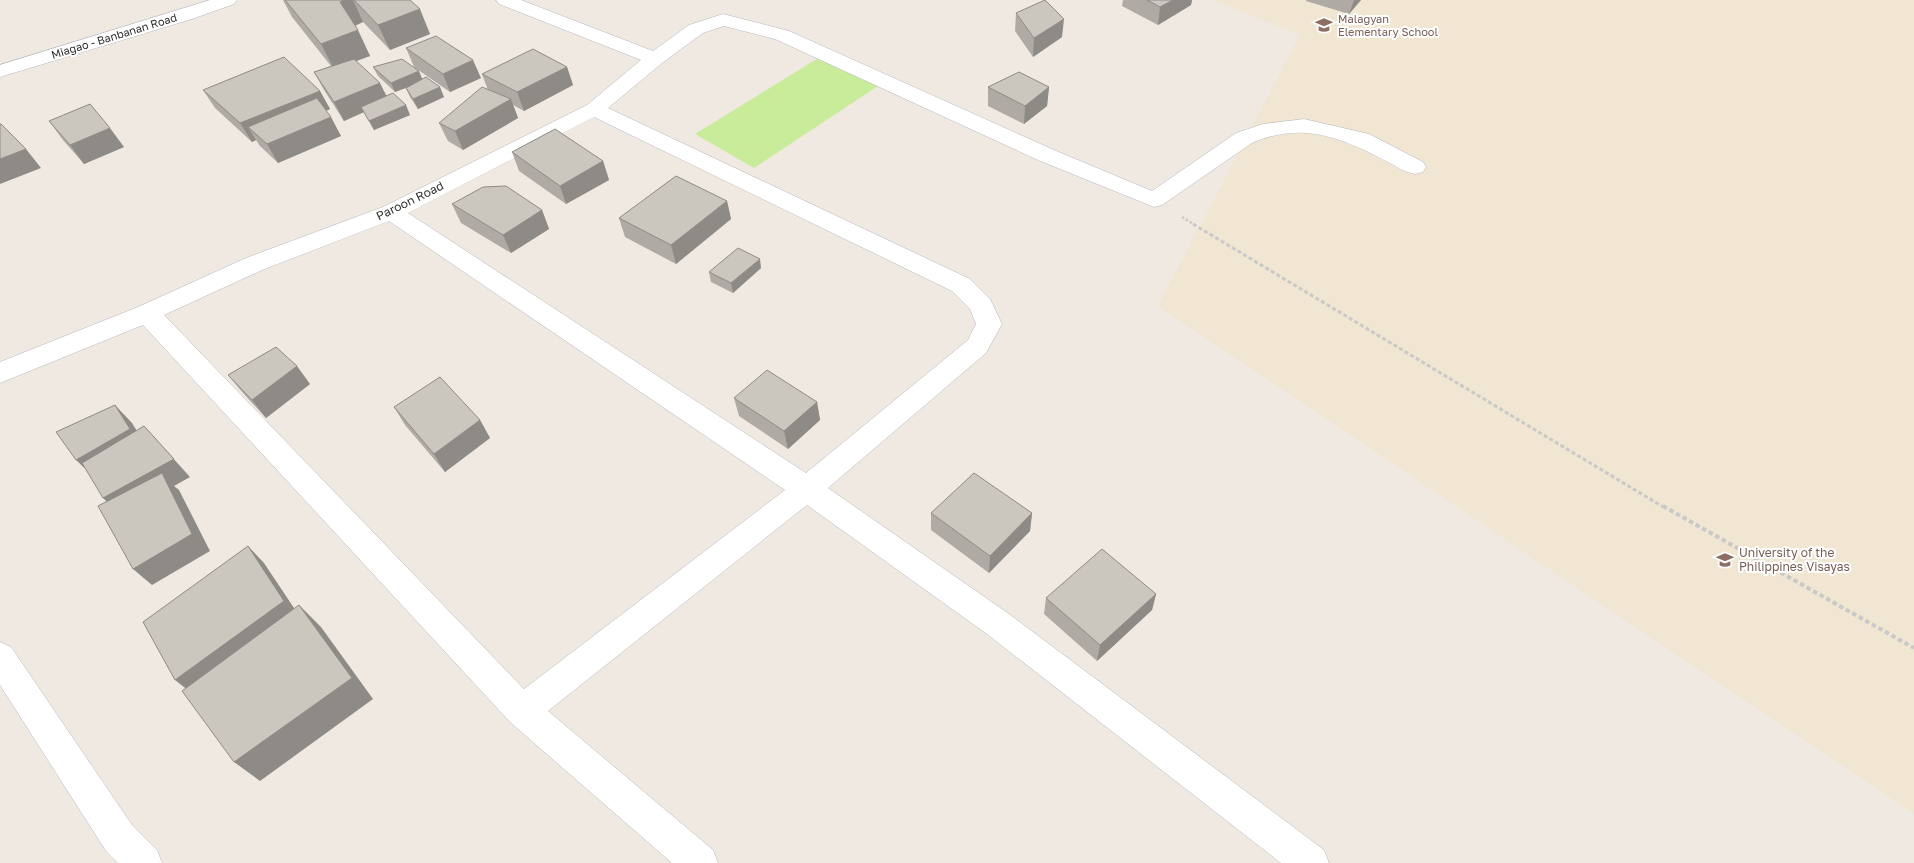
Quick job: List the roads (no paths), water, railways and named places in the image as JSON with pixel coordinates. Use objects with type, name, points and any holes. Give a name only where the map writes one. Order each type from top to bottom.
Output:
[{"type":"street","name":"Miagao - Banbanan Road","points":[[0,71],[185,15],[228,0]]},
{"type":"street","points":[[505,0],[655,59]]},
{"type":"street","name":"Paroon Road","points":[[0,374],[147,313],[254,264],[391,212],[594,109],[655,59],[696,29],[723,20],[782,35],[1046,156],[1100,176],[1154,200],[1244,138],[1263,130],[1304,125],[1362,139],[1415,167]]},
{"type":"street","points":[[522,711],[807,489],[977,346],[989,324],[981,305],[961,285],[594,109]]},
{"type":"street","points":[[391,212],[807,489],[998,624],[1311,863]]},
{"type":"street","points":[[147,313],[522,711],[700,863]]},
{"type":"street","points":[[0,657],[119,838],[144,863]]},
{"type":"place","name":"Malagyan Elementary School","points":[[1324,25]]},
{"type":"place","name":"University of the Philippines Visayas","points":[[1725,560]]}]
